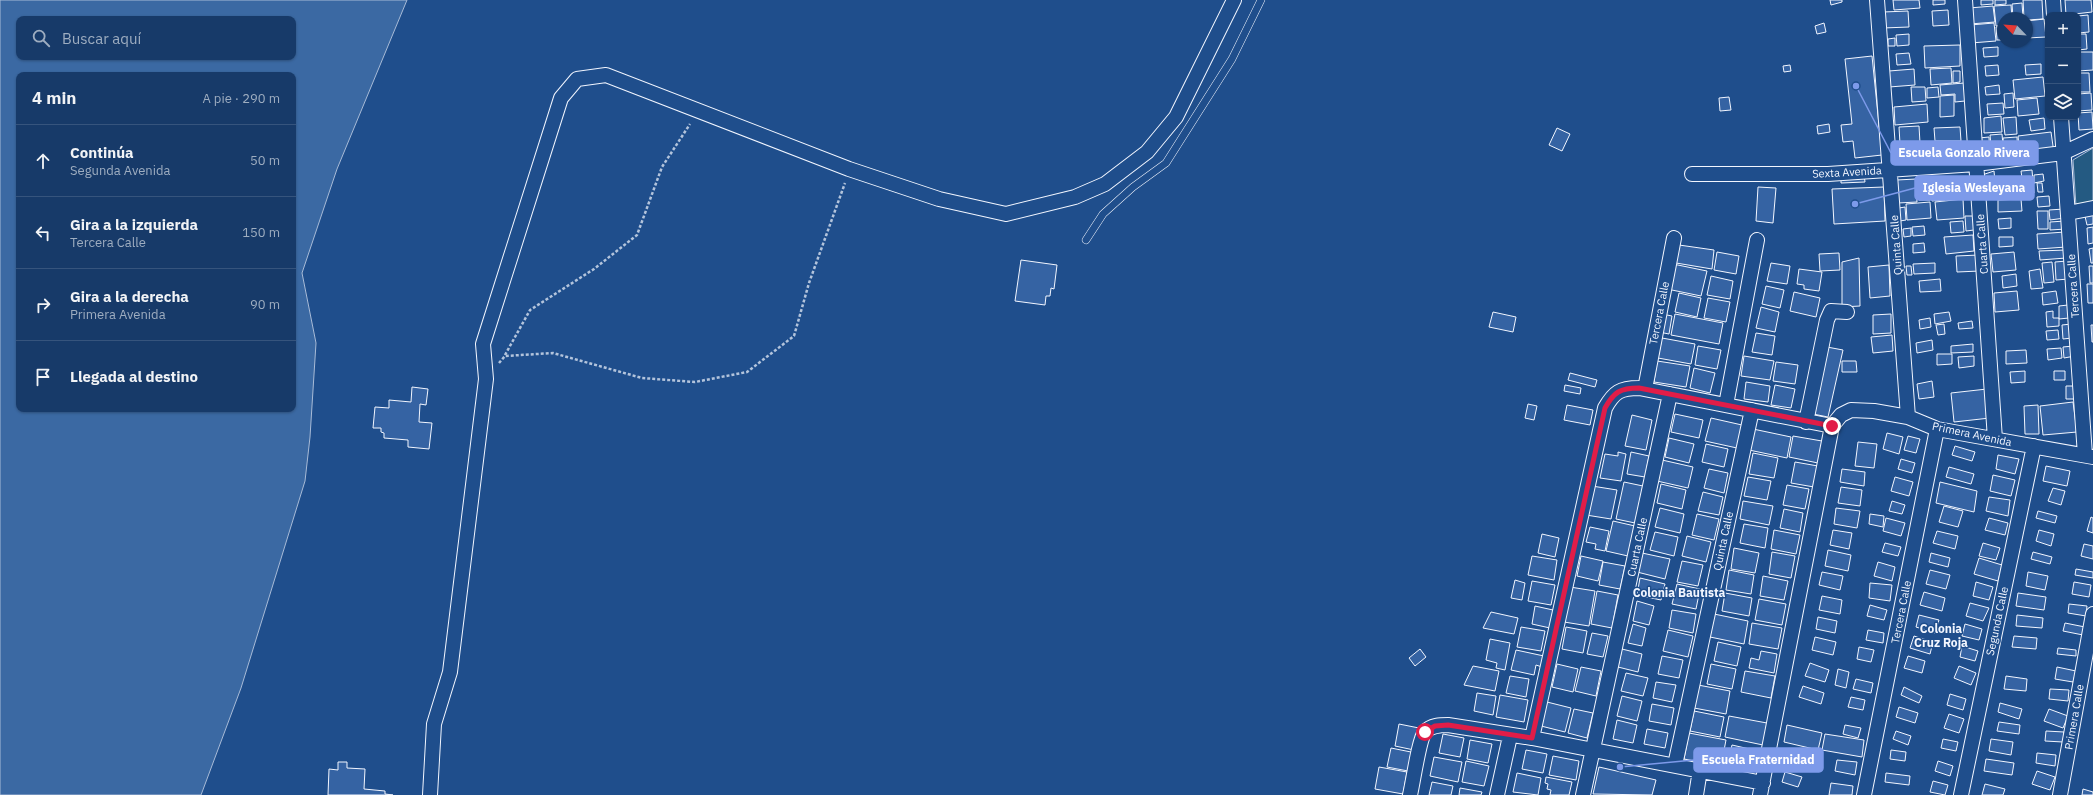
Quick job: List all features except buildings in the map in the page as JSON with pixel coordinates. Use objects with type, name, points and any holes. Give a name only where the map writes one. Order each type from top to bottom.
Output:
[{"type":"street","points":[[430,795],[434,724],[450,672],[486,379],[483,344],[561,98],[577,80],[606,75],[849,170],[939,199],[1006,214],[1075,197],[1105,184],[1147,152],[1176,117],[1234,0]]},
{"type":"street","name":"Quinta Calle","points":[[1877,0],[1908,418]]},
{"type":"street","name":"Cuarta Calle","points":[[1966,0],[1995,440]]},
{"type":"street","points":[[2053,0],[2054,12]]},
{"type":"street","name":"Tercera Calle","points":[[2060,120],[2089,456]]},
{"type":"street","name":"Sexta Avenida","points":[[1692,174],[1828,174],[1976,164],[2063,153],[2093,139]]},
{"type":"street","points":[[2068,213],[2093,208]]},
{"type":"street","name":"Tercera Calle","points":[[1645,389],[1674,238]]},
{"type":"street","points":[[1726,405],[1757,240]]},
{"type":"street","points":[[1806,422],[1827,320],[1831,312],[1847,312]]},
{"type":"street","points":[[1410,795],[1421,741],[1425,732],[1435,726],[1448,725],[1510,736],[1532,738],[1675,764],[1700,770],[1761,789],[1832,426],[1645,389],[1626,388],[1616,393],[1605,408],[1532,738]]},
{"type":"street","name":"Cuarta Calle","points":[[1583,795],[1670,394]]},
{"type":"street","name":"Quinta Calle","points":[[1675,764],[1752,410]]},
{"type":"street","name":"Primera Avenida","points":[[1832,426],[1841,415],[1851,410],[1874,411],[1908,418],[1937,429],[2089,456]]},
{"type":"street","name":"Tercera Calle","points":[[1864,795],[1937,429]]},
{"type":"street","name":"Segunda Calle","points":[[1961,795],[2034,446]]},
{"type":"street","name":"Primera Calle","points":[[2060,795],[2093,614]]},
{"type":"street","points":[[1497,795],[1510,736]]},
{"type":"street","points":[[1696,795],[1700,770]]},
{"type":"lane","points":[[1086,240],[1103,214],[1133,187],[1166,163],[1232,59],[1261,0]]},
{"type":"path","points":[[486,379],[505,356],[530,310],[594,269],[637,235],[662,167],[688,124],[714,117]]},
{"type":"path","points":[[505,356],[553,353],[642,378],[695,382],[747,372],[794,336],[809,282],[849,170]]},
{"type":"shaded area","points":[[0,0],[407,0],[337,169],[302,273],[316,343],[310,437],[305,481],[241,688],[201,795],[0,795]]},
{"type":"shaded area","points":[[2093,148],[2093,203],[2076,206],[2073,160]]},
{"type":"place","name":"Escuela Gonzalo Rivera","points":[[1856,86]]},
{"type":"place","name":"Iglesia Wesleyana","points":[[1855,204]]},
{"type":"place","name":"Escuela Fraternidad","points":[[1620,767]]},
{"type":"district","name":"Colonia Bautista","points":[[1679,593]]},
{"type":"district","name":"Colonia Cruz Roja","points":[[1941,636]]},
{"type":"route","points":[[1425,732],[1435,726],[1448,725],[1510,736],[1532,738],[1605,408],[1616,393],[1626,388],[1639,388],[1832,426]]}]
